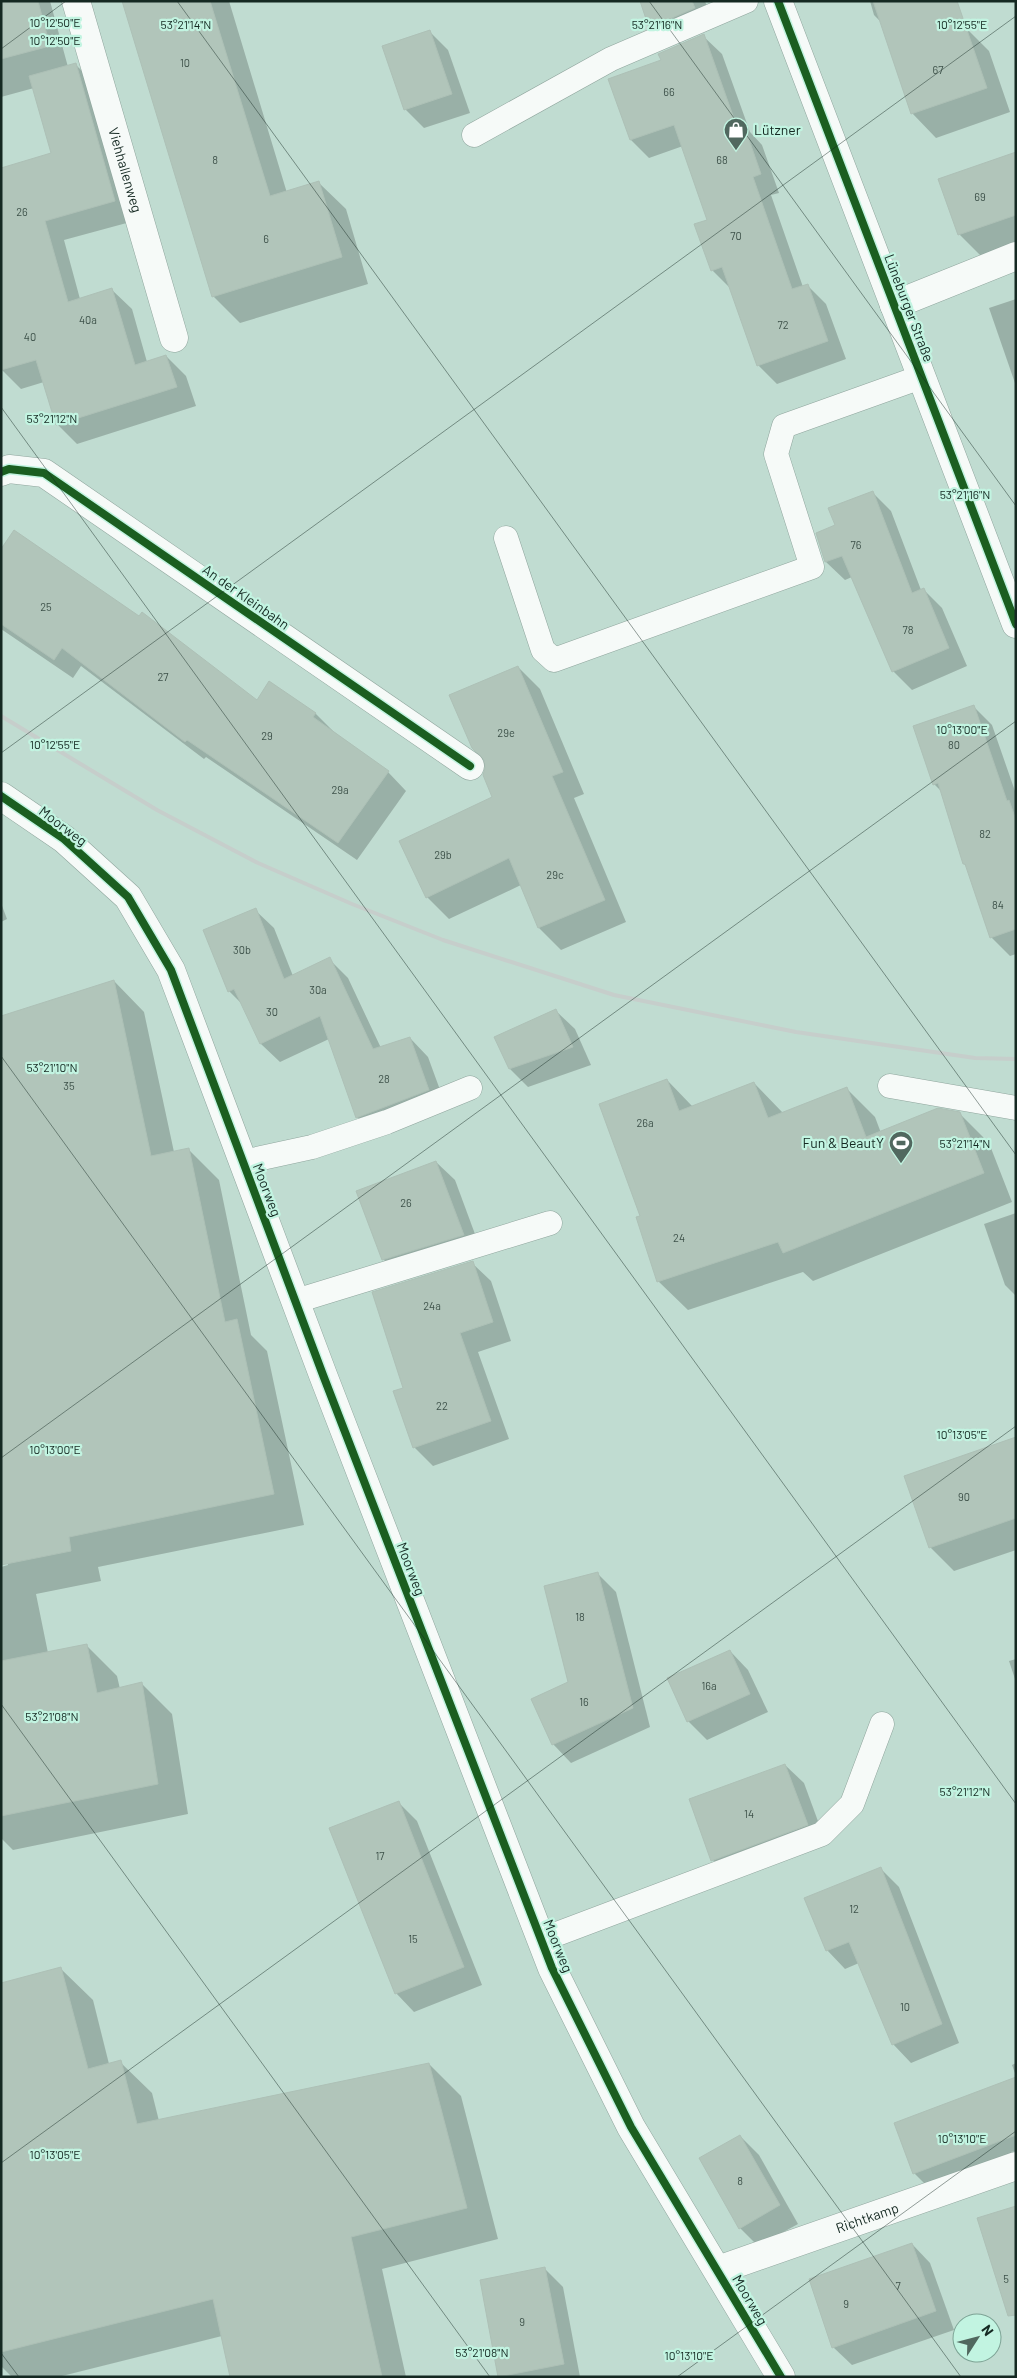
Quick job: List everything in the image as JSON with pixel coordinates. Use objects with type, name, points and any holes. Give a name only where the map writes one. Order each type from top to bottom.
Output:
[{"type":"street","name":"Viehhallenweg","points":[[76,1],[174,338]]},
{"type":"street","name":"Lüneburger Straße","points":[[778,1],[1016,624]]},
{"type":"street","points":[[894,305],[1016,256]]},
{"type":"street","name":"An der Kleinbahn","points":[[1,472],[9,469],[44,473],[470,766]]},
{"type":"street","name":"Moorweg","points":[[1,796],[64,839],[128,897],[171,970],[552,1968],[631,2127],[718,2270],[780,2377]]},
{"type":"street","name":"Richtkamp","points":[[718,2270],[1016,2166]]},
{"type":"lane","points":[[474,135],[611,59],[746,1]]},
{"type":"lane","points":[[506,538],[543,650],[554,660],[812,567],[776,454],[784,426],[922,377]]},
{"type":"lane","points":[[890,1086],[1016,1108]]},
{"type":"lane","points":[[243,1162],[321,1144],[388,1122],[470,1088]]},
{"type":"lane","points":[[296,1301],[550,1222]]},
{"type":"lane","points":[[541,1940],[822,1834],[852,1804],[882,1724]]},
{"type":"building","points":[[1,1],[38,1],[50,46],[1,59]]},
{"type":"building","points":[[122,1],[210,1],[270,196],[319,181],[342,257],[212,297]]},
{"type":"building","points":[[640,1],[692,1],[695,8],[649,28]]},
{"type":"building","points":[[873,1],[957,1],[987,88],[911,114]]},
{"type":"building","points":[[430,30],[452,94],[404,110],[382,46]]},
{"type":"building","points":[[704,34],[737,127],[744,125],[761,174],[753,177],[792,289],[808,284],[828,341],[757,366],[722,267],[711,271],[694,224],[707,220],[674,125],[630,140],[608,79],[661,60],[658,54]]},
{"type":"building","points":[[76,63],[115,201],[45,221],[68,302],[112,288],[135,365],[166,355],[177,387],[56,425],[36,360],[1,370],[1,168],[51,153],[29,76]]},
{"type":"building","points":[[1016,152],[1016,215],[958,235],[938,179]]},
{"type":"building","points":[[873,491],[912,593],[924,588],[949,648],[892,672],[842,556],[825,562],[816,533],[835,525],[828,508]]},
{"type":"building","points":[[14,530],[139,616],[142,612],[257,700],[269,681],[316,713],[313,717],[389,771],[338,843],[187,740],[185,742],[62,648],[54,660],[1,624],[1,549]]},
{"type":"building","points":[[518,666],[563,772],[552,776],[605,900],[538,928],[509,858],[426,898],[399,841],[492,797],[483,775],[485,768],[484,760],[472,748],[449,695]]},
{"type":"building","points":[[974,705],[1007,801],[1009,800],[1016,820],[1016,929],[990,938],[965,864],[963,864],[938,783],[933,785],[913,726]]},
{"type":"building","points":[[256,908],[284,979],[330,957],[373,1049],[410,1037],[429,1090],[356,1118],[320,1016],[260,1044],[234,989],[228,992],[203,930]]},
{"type":"building","points":[[114,980],[151,1156],[189,1148],[225,1322],[237,1319],[274,1494],[69,1537],[71,1551],[1,1565],[1,1016]]},
{"type":"building","points":[[556,1009],[573,1047],[509,1069],[494,1037]]},
{"type":"building","points":[[667,1079],[679,1111],[754,1082],[768,1118],[847,1087],[866,1137],[938,1108],[960,1112],[984,1173],[783,1253],[778,1242],[657,1282],[636,1217],[640,1216],[599,1104]]},
{"type":"building","points":[[436,1161],[464,1235],[382,1260],[356,1191]]},
{"type":"building","points":[[473,1261],[493,1322],[460,1333],[491,1421],[413,1448],[393,1391],[403,1388],[372,1292]]},
{"type":"building","points":[[1016,1437],[1016,1518],[929,1548],[904,1476]]},
{"type":"building","points":[[598,1572],[633,1708],[552,1745],[531,1699],[568,1682],[544,1586]]},
{"type":"building","points":[[87,1644],[97,1693],[142,1682],[158,1784],[1,1816],[1,1661]]},
{"type":"building","points":[[730,1650],[750,1694],[687,1722],[667,1678]]},
{"type":"building","points":[[785,1764],[808,1825],[711,1861],[689,1799]]},
{"type":"building","points":[[399,1801],[464,1967],[395,1994],[329,1828]]},
{"type":"building","points":[[881,1867],[942,2024],[892,2045],[849,1942],[826,1951],[804,1898]]},
{"type":"building","points":[[61,1967],[88,2069],[121,2060],[137,2124],[429,2063],[467,2208],[351,2237],[382,2377],[230,2377],[213,2299],[1,2352],[1,1983]]},
{"type":"building","points":[[1016,2077],[1016,2135],[913,2174],[894,2123]]},
{"type":"building","points":[[740,2135],[780,2205],[739,2229],[699,2158]]},
{"type":"building","points":[[1016,2206],[1016,2315],[1008,2316],[977,2218]]},
{"type":"building","points":[[912,2243],[936,2311],[832,2348],[809,2279]]},
{"type":"building","points":[[545,2267],[564,2364],[498,2377],[480,2280]]},
{"type":"railway","points":[[1,716],[157,810],[258,863],[352,904],[443,940],[614,995],[796,1032],[975,1058],[1016,1059]]},
{"type":"cycle path","points":[[778,1],[1016,624]]},
{"type":"cycle path","points":[[1,472],[9,469],[44,473],[470,766]]},
{"type":"cycle path","points":[[1,796],[64,839],[128,897],[171,970],[323,1375],[552,1968],[631,2127],[781,2377]]},
{"type":"place","name":"Lützner","points":[[736,151]]},
{"type":"place","name":"Fun & BeautY","points":[[901,1164]]}]
